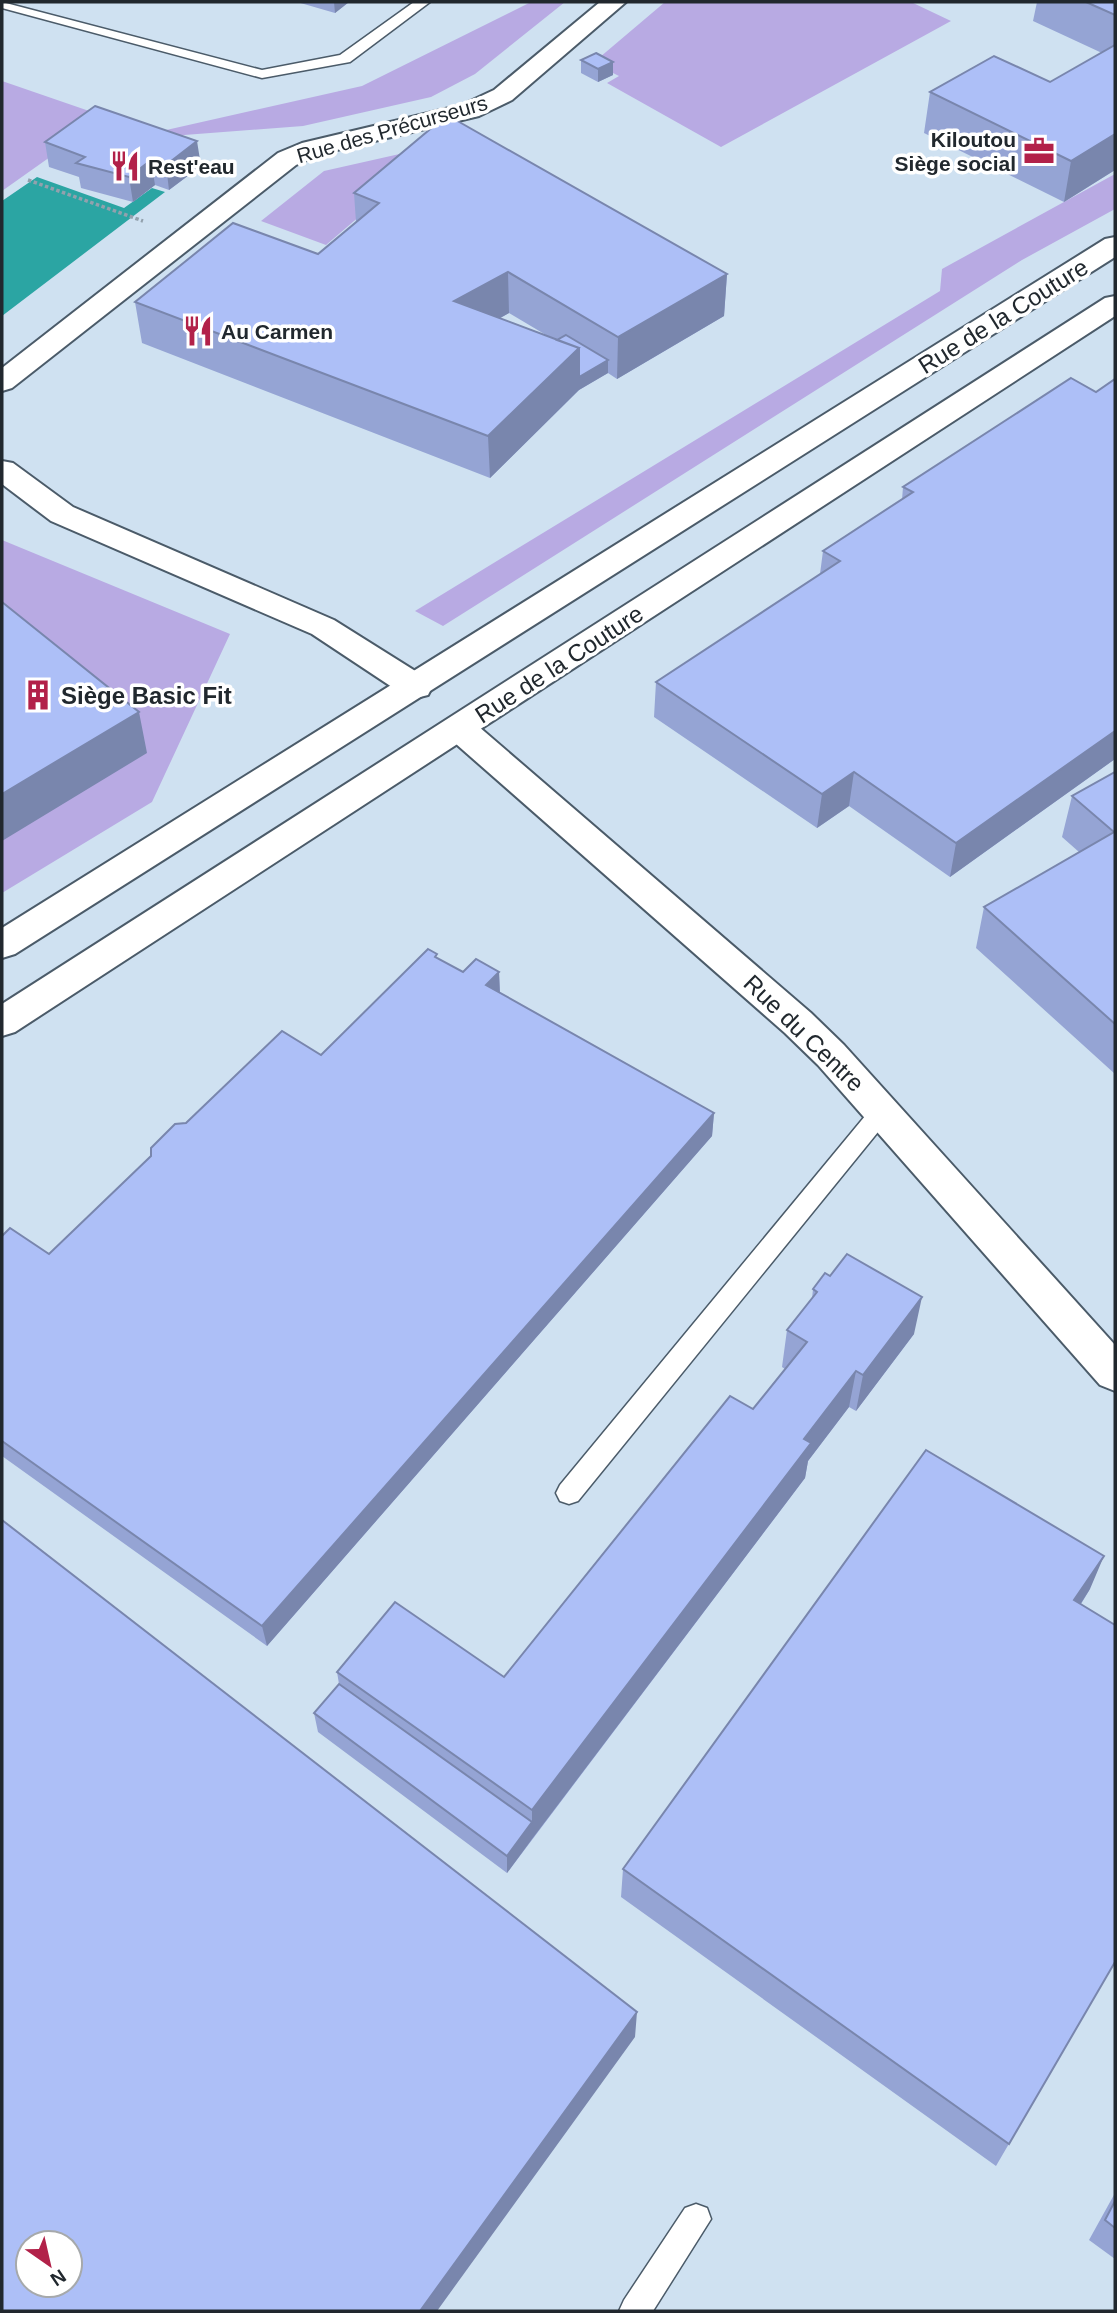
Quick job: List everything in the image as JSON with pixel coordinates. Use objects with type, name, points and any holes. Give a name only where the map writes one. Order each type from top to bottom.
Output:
[{"type":"street","name":"Rue des Précurseurs","points":[[2,382],[287,159],[311,148],[484,106],[503,95],[614,2]]},
{"type":"street","name":"Rue de la Couture","points":[[2,945],[1115,245]]},
{"type":"street","name":"Rue de la Couture","points":[[2,1022],[1115,304]]},
{"type":"street","points":[[2,470],[62,514],[323,627],[416,687]]},
{"type":"street","name":"Rue du Centre","points":[[460,728],[798,1023],[883,1110],[1115,1373]]},
{"type":"lane","points":[[2,4],[262,75],[345,59],[423,2]]},
{"type":"lane","points":[[569,1493],[883,1110]]},
{"type":"lane","points":[[635,2311],[696,2219]]},
{"type":"path","points":[[28,180],[147,223]]},
{"type":"shaded area","points":[[531,2],[565,2],[475,74],[431,97],[303,126],[158,137],[91,128],[2,191],[2,81],[153,133],[362,86]]},
{"type":"shaded area","points":[[665,2],[911,2],[951,21],[721,147],[607,83],[619,76],[593,63]]},
{"type":"shaded area","points":[[444,144],[326,245],[261,221],[324,171]]},
{"type":"shaded area","points":[[1115,174],[1115,209],[1022,260],[443,626],[415,611],[940,291],[942,269]]},
{"type":"shaded area","points":[[37,177],[124,208],[152,188],[165,192],[2,316],[2,201]]},
{"type":"shaded area","points":[[2,540],[230,634],[152,802],[2,893]]},
{"type":"building","points":[[1086,2],[1115,2],[1115,15]]},
{"type":"building","points":[[1115,45],[1115,134],[1071,161],[930,92],[994,56],[1050,82]]},
{"type":"building","points":[[596,53],[613,62],[598,69],[581,60]]},
{"type":"building","points":[[95,106],[197,141],[166,165],[151,160],[129,177],[76,163],[85,157],[45,142]]},
{"type":"building","points":[[447,115],[727,274],[618,337],[508,272],[454,301],[579,348],[488,436],[135,302],[233,223],[318,254],[379,203],[354,193]]},
{"type":"building","points":[[566,335],[608,360],[579,377],[579,348],[557,340]]},
{"type":"building","points":[[1071,378],[1096,392],[1115,379],[1115,731],[956,843],[854,772],[822,794],[656,682],[840,561],[823,551],[913,492],[903,487]]},
{"type":"building","points":[[2,602],[139,712],[2,794]]},
{"type":"building","points":[[1115,772],[1115,1024],[984,907],[1114,832],[1072,796]]},
{"type":"building","points":[[428,949],[437,954],[435,957],[463,972],[476,959],[499,972],[486,985],[714,1113],[262,1626],[2,1441],[2,1236],[10,1228],[49,1254],[151,1156],[151,1148],[175,1124],[186,1123],[282,1031],[321,1055]]},
{"type":"building","points":[[847,1254],[922,1297],[863,1375],[856,1371],[804,1439],[811,1443],[532,1810],[337,1672],[395,1602],[504,1677],[730,1396],[753,1409],[807,1342],[787,1330],[817,1292],[813,1289],[825,1273],[830,1276]]},
{"type":"building","points":[[926,1450],[1104,1556],[1074,1600],[1115,1625],[1115,1962],[1009,2144],[623,1869]]},
{"type":"building","points":[[2,1520],[637,2012],[420,2311],[2,2311]]},
{"type":"building","points":[[339,1684],[532,1822],[507,1856],[314,1713]]},
{"type":"building","points":[[1115,2201],[1115,2228],[1105,2220]]},
{"type":"place","name":"Kiloutou Siège social","points":[[1039,151]]},
{"type":"place","name":"Rest'eau","points":[[125,166]]},
{"type":"place","name":"Au Carmen","points":[[198,331]]},
{"type":"place","name":"Siège Basic Fit","points":[[38,695]]}]
